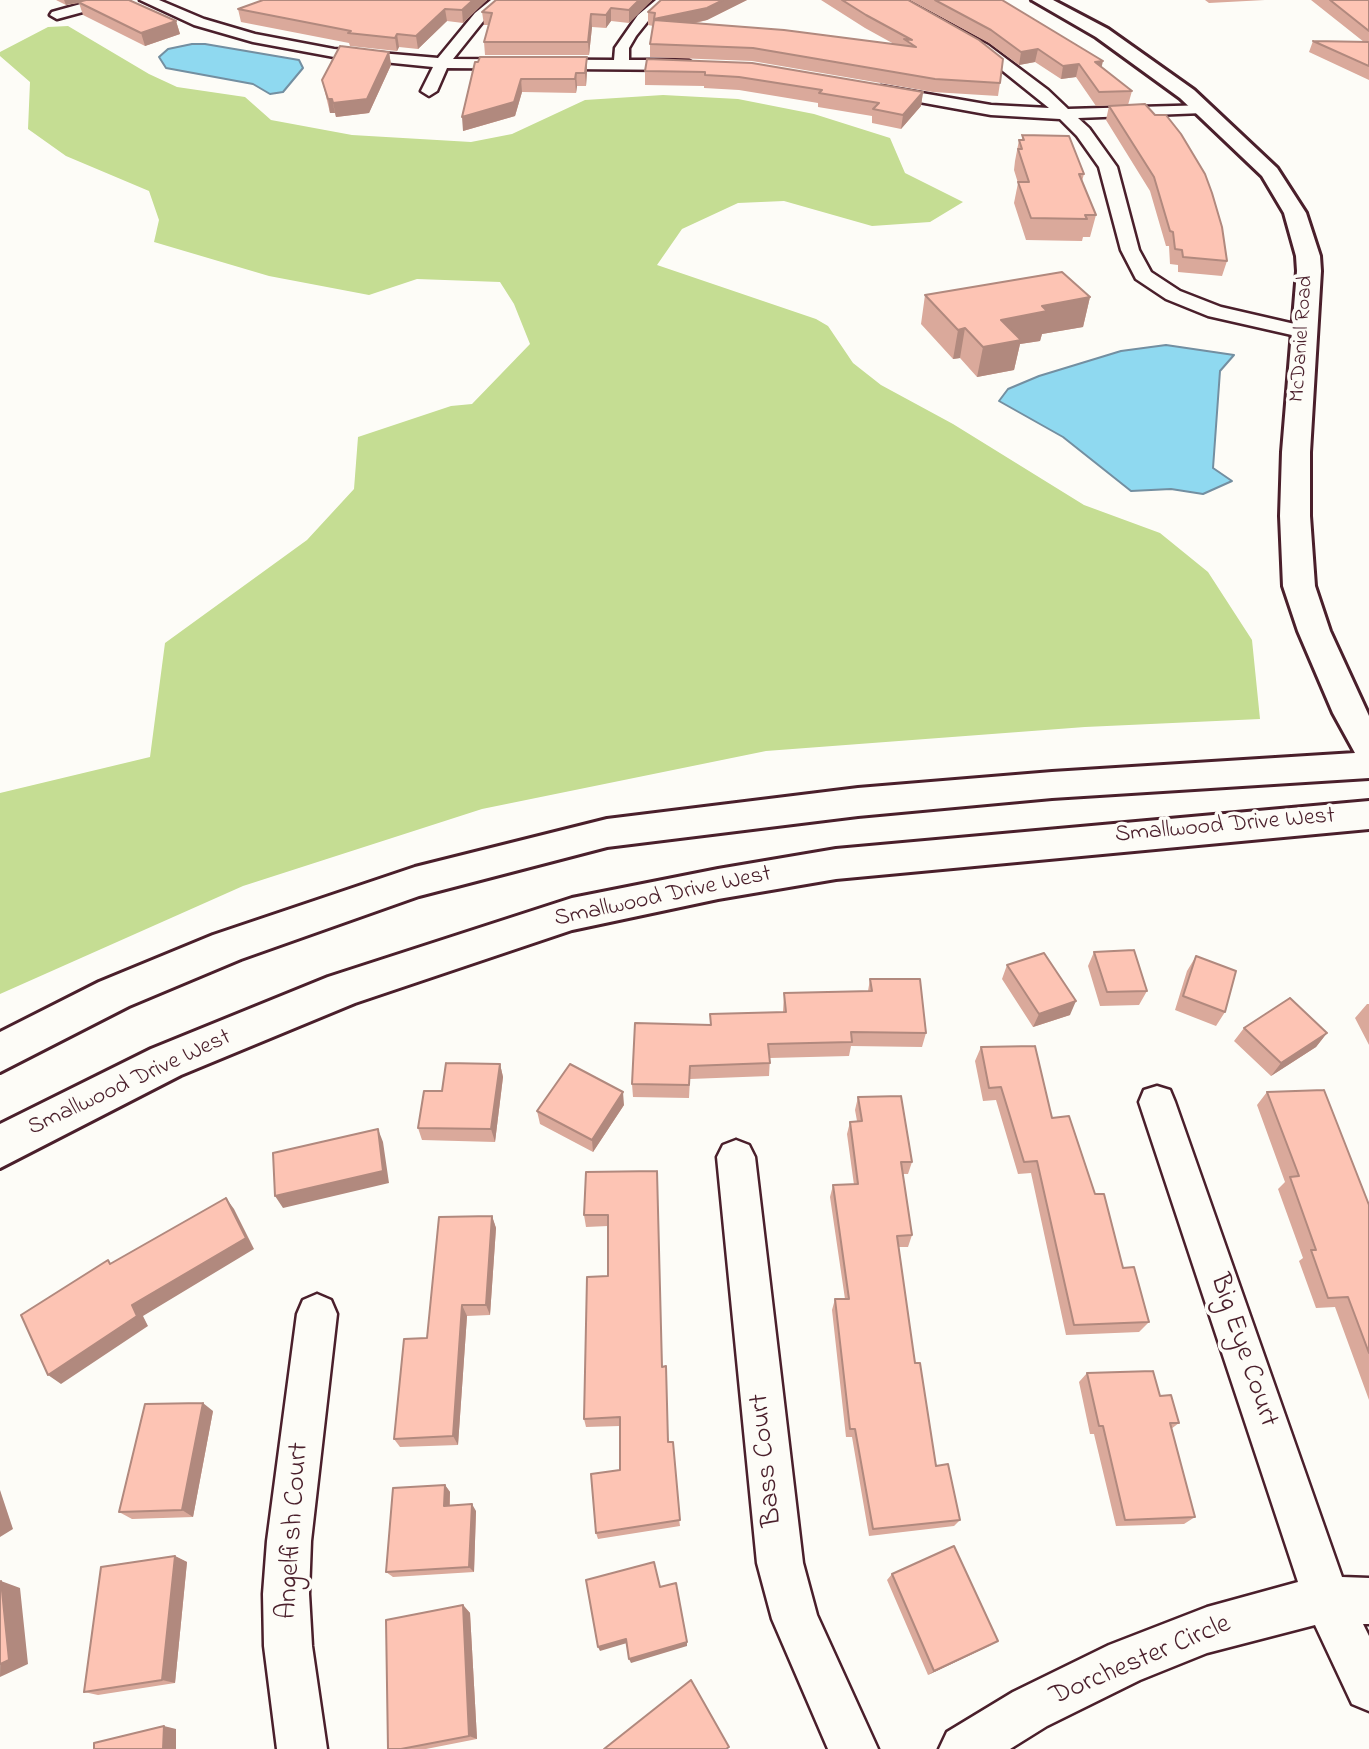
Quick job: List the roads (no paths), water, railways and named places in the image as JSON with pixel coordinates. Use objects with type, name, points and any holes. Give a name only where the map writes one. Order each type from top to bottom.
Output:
[{"type":"street","points":[[57,15],[111,0]]},
{"type":"street","points":[[147,0],[199,22],[300,48],[442,63],[701,65]]},
{"type":"street","points":[[429,91],[442,63],[480,16],[499,0]]},
{"type":"street","points":[[621,63],[622,48],[630,35],[643,18],[665,0]]},
{"type":"street","points":[[895,0],[983,48],[1026,80],[1083,132],[1108,167],[1129,250],[1143,275],[1173,295],[1215,312],[1305,332]]},
{"type":"street","name":"McDaniel Road","points":[[1040,0],[1102,33],[1138,57],[1203,108],[1270,172],[1295,212],[1308,256],[1296,452],[1295,516],[1299,586],[1314,631],[1345,702],[1369,746]]},
{"type":"street","points":[[199,22],[228,12]]},
{"type":"street","points":[[864,88],[991,110],[1063,114],[1203,108]]},
{"type":"street","name":"Smallwood Drive West","points":[[0,1052],[114,994],[227,947],[415,882],[607,833],[858,802],[1052,785],[1369,765]]},
{"type":"street","name":"Smallwood Drive West","points":[[0,1147],[166,1062],[330,994],[572,915],[718,884],[836,864],[1369,815]]},
{"type":"street","name":"Big Eye Court","points":[[1157,1102],[1348,1600],[1369,1687]]},
{"type":"street","name":"Bass Court","points":[[736,1157],[780,1563],[795,1619],[853,1749]]},
{"type":"street","name":"Angelfish Court","points":[[302,1749],[288,1646],[286,1594],[289,1541],[317,1314]]},
{"type":"street","name":"Dorchester Circle","points":[[964,1749],[1030,1709],[1126,1662],[1207,1630],[1284,1608],[1348,1600]]},
{"type":"water","points":[[192,44],[299,60],[303,68],[283,92],[270,94],[253,84],[166,68],[159,57],[168,49]]},
{"type":"water","points":[[1166,345],[1234,355],[1220,371],[1213,468],[1232,481],[1203,494],[1171,489],[1131,491],[1063,437],[999,401],[1008,389],[1039,376],[1121,351]]}]
